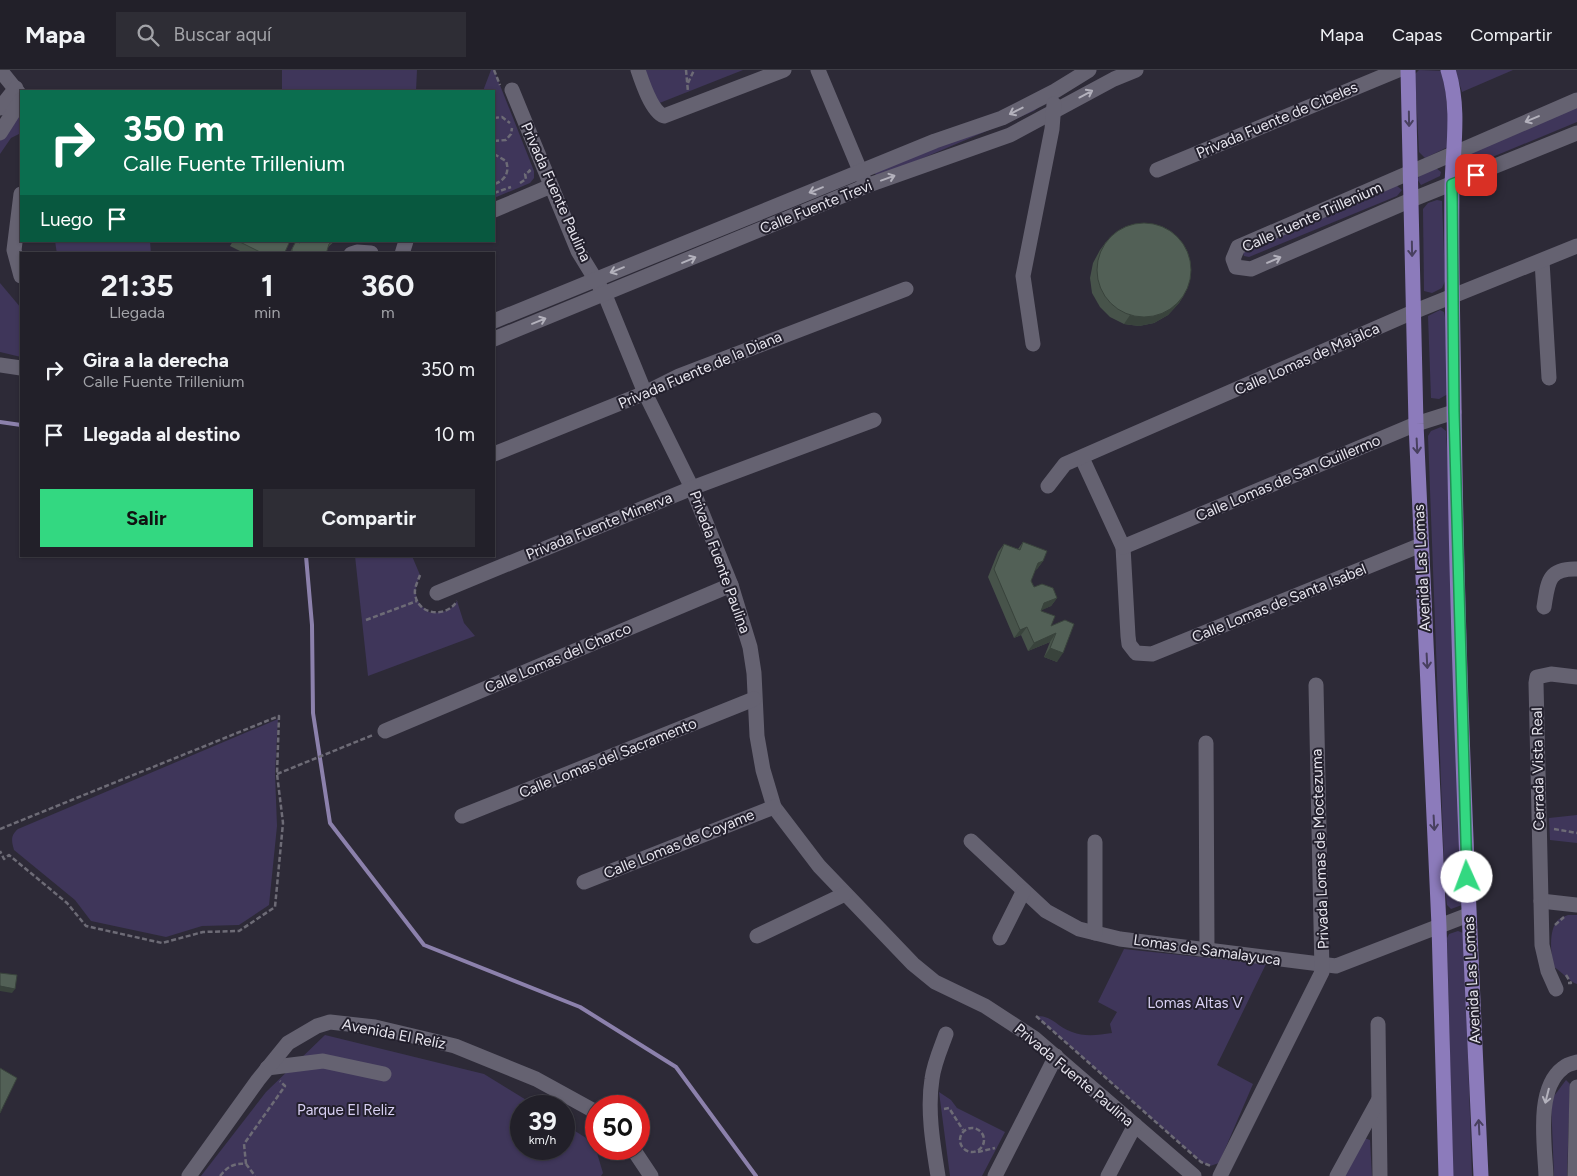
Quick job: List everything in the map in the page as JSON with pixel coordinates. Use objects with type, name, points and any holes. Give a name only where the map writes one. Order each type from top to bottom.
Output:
[{"type":"main road","name":"Avenida Las Lomas","points":[[1408,70],[1416,424],[1439,926],[1446,1176]]},
{"type":"main road","name":"Avenida Las Lomas","points":[[1448,70],[1455,125],[1452,184],[1454,412],[1468,915],[1481,1176]]},
{"type":"street","points":[[0,70],[19,95]]},
{"type":"street","points":[[638,70],[658,113],[664,116],[784,70]]},
{"type":"street","points":[[818,70],[863,179]]},
{"type":"street","name":"Calle Fuente Trevi","points":[[495,339],[605,295],[863,179],[935,141],[1002,118],[1055,91],[1089,70]]},
{"type":"street","name":"Calle Fuente Trevi","points":[[495,321],[596,279],[863,179],[1010,134],[1114,79],[1136,70]]},
{"type":"street","name":"Privada Fuente de Cibeles","points":[[1156,170],[1398,70]]},
{"type":"street","name":"Privada Fuente Paulina","points":[[507,91],[578,250],[605,295],[645,393],[692,488],[731,585],[750,646],[757,736],[763,770],[774,806],[793,835],[845,894],[901,952],[935,982],[985,1006],[1011,1022],[1056,1056],[1194,1176]]},
{"type":"street","points":[[1033,344],[1023,276],[1055,91]]},
{"type":"street","points":[[0,108],[19,95]]},
{"type":"street","points":[[0,133],[19,95]]},
{"type":"street","name":"Calle Fuente Trillenium","points":[[1577,100],[1238,247],[1233,259],[1236,267],[1251,270],[1411,200],[1577,133]]},
{"type":"street","points":[[495,210],[551,186]]},
{"type":"street","points":[[20,198],[7,250],[20,274]]},
{"type":"street","name":"Calle Lomas de Majalca","points":[[1048,486],[1065,464],[1413,312],[1577,246]]},
{"type":"street","points":[[359,252],[372,249]]},
{"type":"street","points":[[1542,261],[1549,378]]},
{"type":"street","name":"Privada Fuente de la Diana","points":[[495,454],[645,393],[679,376],[906,289]]},
{"type":"street","points":[[0,365],[20,368]]},
{"type":"street","name":"Calle Lomas de San Guillermo","points":[[1123,548],[1416,424],[1454,412]]},
{"type":"street","name":"Privada Fuente Minerva","points":[[437,593],[692,488],[874,420]]},
{"type":"street","points":[[1082,458],[1123,548]]},
{"type":"street","name":"Calle Lomas de Santa Isabel","points":[[1123,548],[1129,644],[1136,653],[1152,654],[1421,545]]},
{"type":"street","points":[[1544,608],[1551,576],[1565,569],[1577,569]]},
{"type":"street","name":"Calle Lomas del Charco","points":[[384,731],[731,585]]},
{"type":"street","name":"Cerrada Vista Real","points":[[1556,981],[1542,945],[1538,677],[1551,674],[1577,677]]},
{"type":"street","name":"Privada Lomas de Moctezuma","points":[[1220,1170],[1305,1010],[1320,980],[1323,965],[1316,685]]},
{"type":"street","name":"Calle Lomas del Sacramento","points":[[462,816],[754,700]]},
{"type":"street","points":[[1206,743],[1207,949]]},
{"type":"street","name":"Calle Lomas de Coyame","points":[[584,882],[774,806]]},
{"type":"street","name":"Lomas de Samalayuca","points":[[971,841],[990,856],[1023,892],[1046,911],[1065,923],[1120,939],[1323,965],[1343,964],[1468,915]]},
{"type":"street","points":[[1095,842],[1095,933]]},
{"type":"street","points":[[1000,938],[1023,892]]},
{"type":"street","points":[[757,936],[845,894]]},
{"type":"street","points":[[1541,901],[1573,910]]},
{"type":"street","name":"Avenida El Relíz","points":[[189,1176],[267,1068],[288,1043],[304,1032],[330,1022],[347,1022],[374,1027],[455,1046],[536,1079],[585,1106]]},
{"type":"street","points":[[1378,1024],[1380,1176]]},
{"type":"street","points":[[938,1176],[931,1113],[931,1091],[932,1078],[946,1034]]},
{"type":"street","points":[[995,1176],[1056,1056]]},
{"type":"street","points":[[267,1068],[323,1061],[384,1074]]},
{"type":"street","points":[[1546,1176],[1544,1122],[1546,1094],[1563,1068],[1577,1062]]},
{"type":"street","points":[[1575,1176],[1577,1087]]},
{"type":"street","points":[[1336,1176],[1378,1100]]},
{"type":"street","points":[[1108,1176],[1135,1125]]},
{"type":"street","points":[[640,1160],[651,1176]]},
{"type":"path","points":[[494,70],[507,91]]},
{"type":"path","points":[[686,70],[688,92]]},
{"type":"path","points":[[687,84],[694,70]]},
{"type":"path","points":[[680,95],[697,88]]},
{"type":"path","points":[[495,118],[502,117],[511,125]]},
{"type":"path","points":[[507,117],[516,136]]},
{"type":"path","points":[[495,141],[502,142],[509,138],[511,125]]},
{"type":"path","points":[[495,154],[502,157],[508,166],[506,176],[495,184]]},
{"type":"path","points":[[495,192],[502,188],[517,186],[526,178],[526,174],[530,171],[527,165]]},
{"type":"path","points":[[498,183],[504,194]]},
{"type":"path","points":[[366,620],[417,601]]},
{"type":"path","points":[[0,829],[279,716],[277,774],[283,823],[275,907],[239,931],[203,932],[162,943],[86,926],[67,903],[9,856],[4,859],[0,851]]},
{"type":"path","points":[[277,774],[366,738]]},
{"type":"path","points":[[1540,827],[1577,833]]},
{"type":"path","points":[[1553,930],[1558,920],[1573,910]]},
{"type":"path","points":[[1565,974],[1571,983],[1556,981],[1565,974]]},
{"type":"path","points":[[1036,1016],[1202,1162],[1220,1170]]},
{"type":"path","points":[[246,1164],[244,1144],[285,1086],[267,1068]]},
{"type":"path","points":[[941,1110],[949,1108],[963,1130]]},
{"type":"path","points":[[971,1128],[983,1135],[984,1142],[981,1150],[974,1154],[965,1150],[960,1138],[963,1130],[971,1128]]},
{"type":"path","points":[[220,1176],[228,1167],[237,1163],[246,1164],[253,1170],[254,1176]]},
{"type":"green space","points":[[282,70],[417,70],[416,90],[282,90]]},
{"type":"green space","points":[[491,70],[494,70],[534,171],[534,178],[530,183],[495,198],[495,90],[483,90]]},
{"type":"green space","points":[[643,70],[743,70],[657,104]]},
{"type":"green space","points":[[1419,70],[1444,71],[1450,146],[1425,158],[1419,152],[1415,74]]},
{"type":"green space","points":[[1455,70],[1513,70],[1462,92]]},
{"type":"green space","points":[[20,102],[20,134],[11,138],[0,154],[0,134]]},
{"type":"green space","points":[[1577,105],[1577,122],[1461,170],[1457,168],[1458,156]]},
{"type":"green space","points":[[1039,107],[1034,111],[883,175],[876,175],[873,171]]},
{"type":"green space","points":[[1436,168],[1441,172],[1440,176],[1421,185],[1417,179],[1422,173]]},
{"type":"green space","points":[[1396,185],[1402,190],[1397,196],[1249,257],[1244,256],[1243,253],[1246,250]]},
{"type":"green space","points":[[1437,200],[1442,201],[1445,281],[1442,288],[1432,293],[1424,291],[1423,209],[1428,203]]},
{"type":"green space","points":[[55,242],[150,242],[151,252],[57,252]]},
{"type":"green space","points":[[0,283],[20,307],[20,357],[0,352]]},
{"type":"green space","points":[[1440,310],[1444,312],[1445,317],[1448,394],[1439,399],[1431,398],[1428,316]]},
{"type":"green space","points":[[1441,427],[1446,431],[1452,534],[1462,905],[1451,909],[1447,905],[1445,889],[1428,436],[1431,431]]},
{"type":"green space","points":[[355,557],[412,557],[420,575],[416,587],[416,597],[421,605],[431,613],[446,611],[457,601],[464,623],[475,636],[368,676]]},
{"type":"green space","points":[[278,719],[275,773],[277,826],[269,905],[239,925],[202,926],[166,937],[91,921],[75,900],[14,850],[12,838],[18,829]]},
{"type":"green space","points":[[1577,815],[1577,843],[1550,840],[1549,818]]},
{"type":"green space","points":[[1568,915],[1577,915],[1577,984],[1554,967],[1552,956],[1551,943],[1555,924],[1559,919]]},
{"type":"green space","points":[[1458,931],[1463,933],[1464,938],[1472,1176],[1453,1176],[1447,938],[1449,934]]},
{"type":"green space","name":"Lomas Altas V","points":[[1124,949],[1266,964],[1217,1065],[1253,1084],[1219,1163],[1210,1166],[1201,1162],[1036,1016],[1046,1017],[1077,1034],[1112,1033],[1110,1024],[1117,1012],[1098,1002]]},
{"type":"green space","name":"Parque El Reliz","points":[[325,1035],[484,1074],[518,1095],[510,1095],[510,1160],[575,1160],[575,1131],[585,1137],[585,1160],[599,1160],[603,1173],[601,1176],[201,1176],[266,1092]]},
{"type":"green space","points":[[1566,1080],[1570,1084],[1567,1176],[1554,1176],[1551,1100]]},
{"type":"green space","points":[[939,1092],[951,1100],[957,1108],[1005,1132],[982,1176],[950,1176]]},
{"type":"green space","points":[[1364,1138],[1370,1140],[1372,1176],[1344,1176]]},
{"type":"building","points":[[1144,223],[1162,227],[1177,237],[1187,252],[1191,270],[1187,288],[1177,303],[1162,313],[1144,317],[1126,313],[1111,303],[1101,288],[1097,270],[1101,252],[1111,237],[1126,227]]},
{"type":"building","points":[[240,242],[290,242],[285,252],[260,252]]},
{"type":"building","points":[[296,242],[332,242],[327,252],[292,252]]},
{"type":"building","points":[[1023,542],[1047,551],[1043,561],[1038,563],[1031,581],[1034,587],[1042,584],[1053,588],[1057,598],[1044,603],[1041,611],[1055,616],[1051,626],[1065,620],[1074,624],[1063,653],[1050,648],[1056,633],[1034,643],[1027,627],[1020,630],[994,569],[1004,544],[1020,550]]},
{"type":"building","points":[[0,973],[17,975],[15,989],[0,986]]},
{"type":"building","points":[[0,1068],[17,1078],[0,1113]]},
{"type":"waterway","points":[[0,422],[20,425]]},
{"type":"waterway","points":[[306,557],[312,625],[313,713],[330,823],[424,945],[580,1007],[676,1067],[756,1176]]},
{"type":"route","points":[[1467,877],[1454,412],[1452,184],[1476,175]]}]
